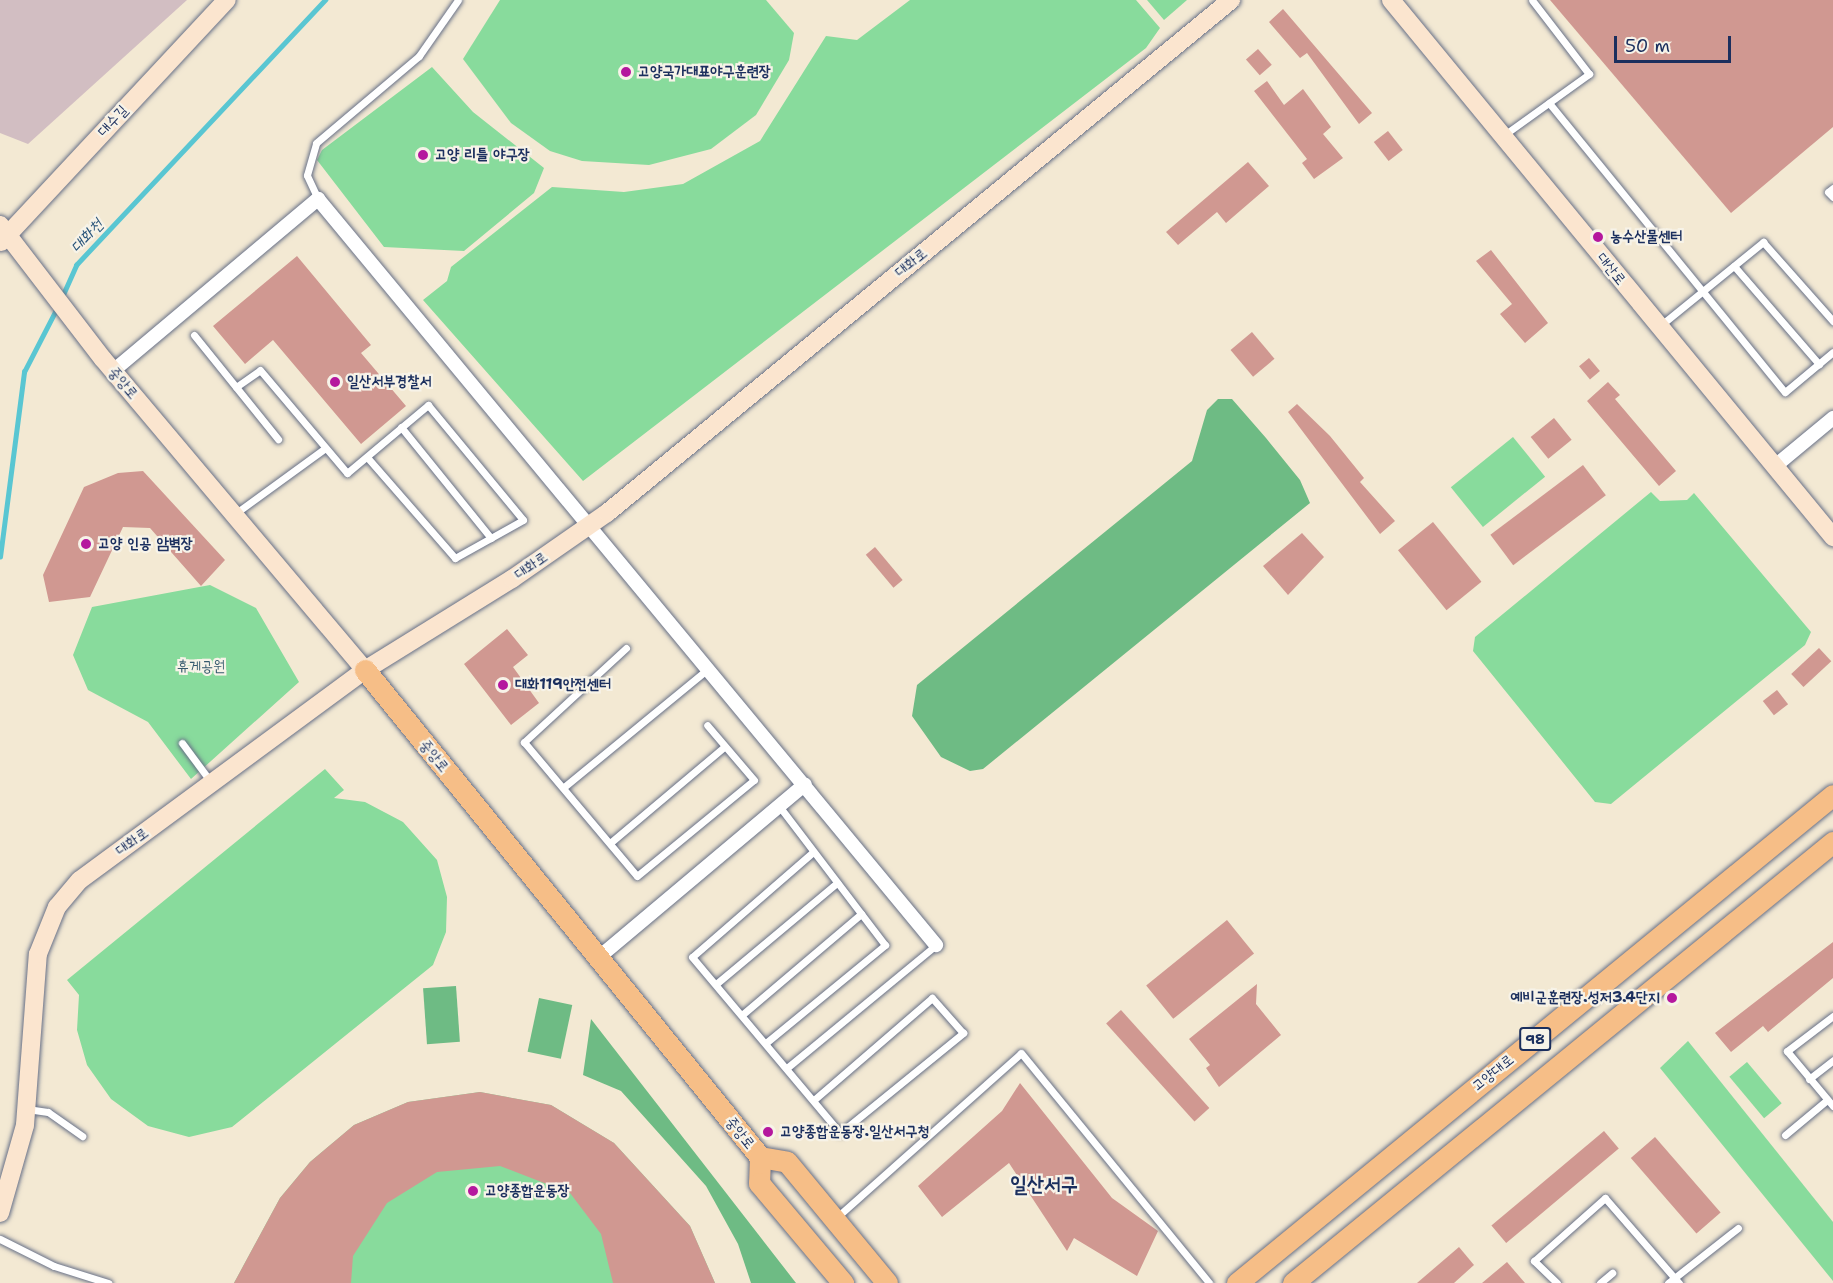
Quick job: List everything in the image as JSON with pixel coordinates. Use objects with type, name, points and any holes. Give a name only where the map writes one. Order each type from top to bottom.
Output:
[{"type":"main road","name":"중앙로","points":[[365,670],[760,1157],[787,1162],[886,1283]]},
{"type":"main road","name":"고양대로","points":[[1237,1283],[1833,795]]},
{"type":"main road","name":"98","points":[[1293,1283],[1833,842]]},
{"type":"main road","name":"중앙로","points":[[760,1157],[759,1183],[843,1283]]},
{"type":"street","name":"대수길","points":[[6,237],[227,0]]},
{"type":"street","name":"대화로","points":[[0,1213],[27,1109],[36,968],[49,922],[80,880],[365,670],[589,526],[1231,0]]},
{"type":"street","name":"대산로","points":[[1391,0],[1833,537]]},
{"type":"street","points":[[108,365],[318,199],[709,668],[936,945]]},
{"type":"street","name":"중앙로","points":[[6,237],[108,365],[365,670]]},
{"type":"street","points":[[1774,466],[1833,418]]},
{"type":"street","points":[[598,958],[805,784]]},
{"type":"lane","points":[[318,199],[307,175],[316,143],[419,56],[458,0]]},
{"type":"lane","points":[[1503,137],[1589,74],[1532,0]]},
{"type":"lane","points":[[1549,103],[1701,293],[1785,392],[1833,352]]},
{"type":"lane","points":[[1833,188],[1828,192],[1833,197]]},
{"type":"lane","points":[[1659,327],[1763,242],[1833,321]]},
{"type":"lane","points":[[1734,266],[1819,364]]},
{"type":"lane","points":[[194,334],[278,439]]},
{"type":"lane","points":[[236,387],[260,370],[324,449],[347,473],[428,405],[523,520],[455,558],[367,457]]},
{"type":"lane","points":[[401,427],[491,538]]},
{"type":"lane","points":[[234,514],[324,449]]},
{"type":"lane","points":[[626,648],[524,742],[637,876],[754,780],[707,724]]},
{"type":"lane","points":[[564,787],[709,668]]},
{"type":"lane","points":[[182,742],[212,784]]},
{"type":"lane","points":[[610,843],[725,746]]},
{"type":"lane","points":[[767,1042],[885,945],[780,806]]},
{"type":"lane","points":[[813,852],[692,957],[767,1042],[840,1133],[963,1034],[932,998],[814,1100]]},
{"type":"lane","points":[[716,984],[837,884]]},
{"type":"lane","points":[[743,1014],[861,914]]},
{"type":"lane","points":[[788,1068],[936,945]]},
{"type":"lane","points":[[1833,1016],[1787,1051],[1833,1106]]},
{"type":"lane","points":[[835,1219],[1021,1053],[1209,1283]]},
{"type":"lane","points":[[1809,1079],[1833,1060]]},
{"type":"lane","points":[[1785,1135],[1827,1100]]},
{"type":"lane","points":[[27,1109],[48,1112],[82,1136]]},
{"type":"lane","points":[[1557,1283],[1534,1261],[1605,1198],[1677,1280]]},
{"type":"lane","points":[[1668,1283],[1677,1280],[1738,1228]]},
{"type":"lane","points":[[0,1239],[54,1266],[108,1283]]},
{"type":"lane","points":[[1600,1283],[1612,1273]]},
{"type":"shaded area","points":[[0,0],[187,0],[28,144],[0,133]]},
{"type":"green space","name":"고양국가대표야구훈련장","points":[[500,0],[766,0],[794,33],[789,60],[756,115],[711,149],[649,165],[582,161],[550,151],[511,123],[463,59]]},
{"type":"green space","points":[[910,0],[1136,0],[1160,28],[1146,48],[583,481],[423,300],[447,281],[451,267],[552,187],[624,192],[683,184],[760,141],[826,36],[857,40]]},
{"type":"green space","points":[[1147,0],[1187,0],[1164,20]]},
{"type":"green space","name":"고양 리틀 야구장","points":[[432,67],[473,112],[544,168],[534,193],[464,251],[384,247],[317,160],[322,150]]},
{"type":"green space","points":[[1218,399],[1232,399],[1300,480],[1310,503],[983,769],[970,771],[941,757],[912,716],[917,685],[1192,461],[1207,410]]},
{"type":"green space","points":[[1513,437],[1545,477],[1483,527],[1451,487]]},
{"type":"green space","points":[[1651,492],[1660,501],[1687,500],[1694,493],[1811,632],[1805,645],[1611,804],[1595,802],[1473,651],[1475,637]]},
{"type":"green space","name":"휴게공원","points":[[210,585],[256,608],[299,682],[191,779],[148,722],[88,690],[73,655],[92,607]]},
{"type":"green space","points":[[325,769],[344,790],[334,798],[365,802],[403,822],[437,860],[447,897],[446,932],[433,965],[232,1127],[189,1137],[148,1126],[111,1099],[87,1065],[77,1030],[79,995],[67,980]]},
{"type":"green space","points":[[456,986],[460,1042],[427,1044],[423,988]]},
{"type":"green space","points":[[539,998],[572,1005],[561,1059],[528,1052]]},
{"type":"green space","points":[[591,1019],[796,1283],[751,1283],[738,1244],[706,1186],[621,1091],[583,1075]]},
{"type":"green space","points":[[1688,1041],[1833,1222],[1833,1281],[1660,1068]]},
{"type":"green space","points":[[1747,1062],[1782,1103],[1764,1118],[1729,1077]]},
{"type":"green space","name":"고양종합운동장","points":[[480,1092],[551,1105],[614,1143],[690,1226],[715,1283],[234,1283],[280,1198],[310,1162],[354,1125],[408,1102]]},
{"type":"building","points":[[1550,0],[1833,0],[1833,127],[1731,213]]},
{"type":"building","points":[[1283,9],[1372,113],[1359,124],[1307,53],[1300,58],[1269,22]]},
{"type":"building","points":[[1258,49],[1272,65],[1260,75],[1246,59]]},
{"type":"building","points":[[1267,81],[1284,105],[1303,89],[1331,127],[1323,134],[1343,158],[1314,179],[1302,163],[1307,159],[1254,91]]},
{"type":"building","points":[[1388,131],[1403,150],[1389,161],[1374,142]]},
{"type":"building","points":[[1248,162],[1269,186],[1226,223],[1217,212],[1178,245],[1166,232]]},
{"type":"building","points":[[1491,250],[1548,323],[1525,343],[1500,314],[1512,304],[1476,261]]},
{"type":"building","name":"일산서부경찰서","points":[[297,256],[371,345],[361,353],[406,406],[361,444],[273,340],[245,364],[213,326]]},
{"type":"building","points":[[1252,332],[1274,359],[1253,377],[1231,350]]},
{"type":"building","points":[[1589,358],[1600,371],[1590,379],[1579,366]]},
{"type":"building","points":[[1608,382],[1620,395],[1615,399],[1676,471],[1659,486],[1587,401]]},
{"type":"building","points":[[1297,404],[1330,436],[1364,478],[1360,482],[1395,521],[1380,534],[1288,412]]},
{"type":"building","points":[[1554,418],[1572,440],[1548,459],[1531,437]]},
{"type":"building","points":[[1583,465],[1606,495],[1513,565],[1490,535]]},
{"type":"building","name":"고양 인공 암벽장","points":[[143,471],[225,560],[201,586],[150,528],[123,527],[90,597],[49,602],[43,575],[84,487],[118,473]]},
{"type":"building","points":[[1433,522],[1481,582],[1446,610],[1398,550]]},
{"type":"building","points":[[1302,533],[1324,557],[1288,595],[1263,566]]},
{"type":"building","points":[[875,547],[903,580],[893,588],[866,555]]},
{"type":"building","name":"대화119안전센터","points":[[507,629],[528,655],[513,667],[539,703],[511,725],[464,664]]},
{"type":"building","points":[[1819,648],[1831,661],[1803,687],[1791,674]]},
{"type":"building","points":[[1777,690],[1788,704],[1774,715],[1763,701]]},
{"type":"building","points":[[1227,920],[1254,953],[1173,1019],[1146,985]]},
{"type":"building","points":[[1833,942],[1833,978],[1768,1032],[1763,1026],[1731,1052],[1715,1033]]},
{"type":"building","points":[[1257,984],[1256,1004],[1281,1035],[1219,1087],[1206,1068],[1210,1065],[1189,1039]]},
{"type":"building","points":[[1121,1010],[1209,1108],[1194,1121],[1106,1023]]},
{"type":"building","points":[[1020,1083],[1112,1198],[1158,1231],[1137,1276],[1074,1238],[1067,1251],[1009,1163],[942,1217],[918,1186],[1002,1111]]},
{"type":"building","name":"고양종합운동장","points":[[480,1092],[551,1105],[614,1143],[690,1226],[715,1283],[613,1283],[601,1234],[570,1193],[500,1166],[437,1172],[387,1203],[353,1256],[351,1283],[234,1283],[280,1198],[310,1162],[354,1125],[408,1102]]},
{"type":"building","points":[[1604,1131],[1619,1149],[1506,1243],[1491,1225]]},
{"type":"building","points":[[1655,1137],[1721,1212],[1696,1233],[1631,1158]]},
{"type":"building","points":[[1459,1247],[1474,1265],[1454,1283],[1417,1283]]},
{"type":"building","points":[[1507,1262],[1525,1283],[1482,1283]]},
{"type":"waterway","name":"대화천","points":[[62,297],[76,265],[325,0]]},
{"type":"waterway","name":"대화천","points":[[0,557],[24,372],[57,308]]},
{"type":"place","name":"고양국가대표야구훈련장","points":[[626,72]]},
{"type":"place","name":"고양 리틀 야구장","points":[[423,155]]},
{"type":"place","name":"농수산물센터","points":[[1598,237]]},
{"type":"place","name":"일산서부경찰서","points":[[335,382]]},
{"type":"place","name":"고양 인공 암벽장","points":[[86,544]]},
{"type":"place","name":"대화119안전센터","points":[[503,685]]},
{"type":"place","name":"예비군훈련장.성저3.4단지","points":[[1672,998]]},
{"type":"place","name":"고양종합운동장.일산서구청","points":[[768,1132]]},
{"type":"place","name":"고양종합운동장","points":[[473,1191]]},
{"type":"district","name":"일산서구","points":[[1044,1184]]}]
